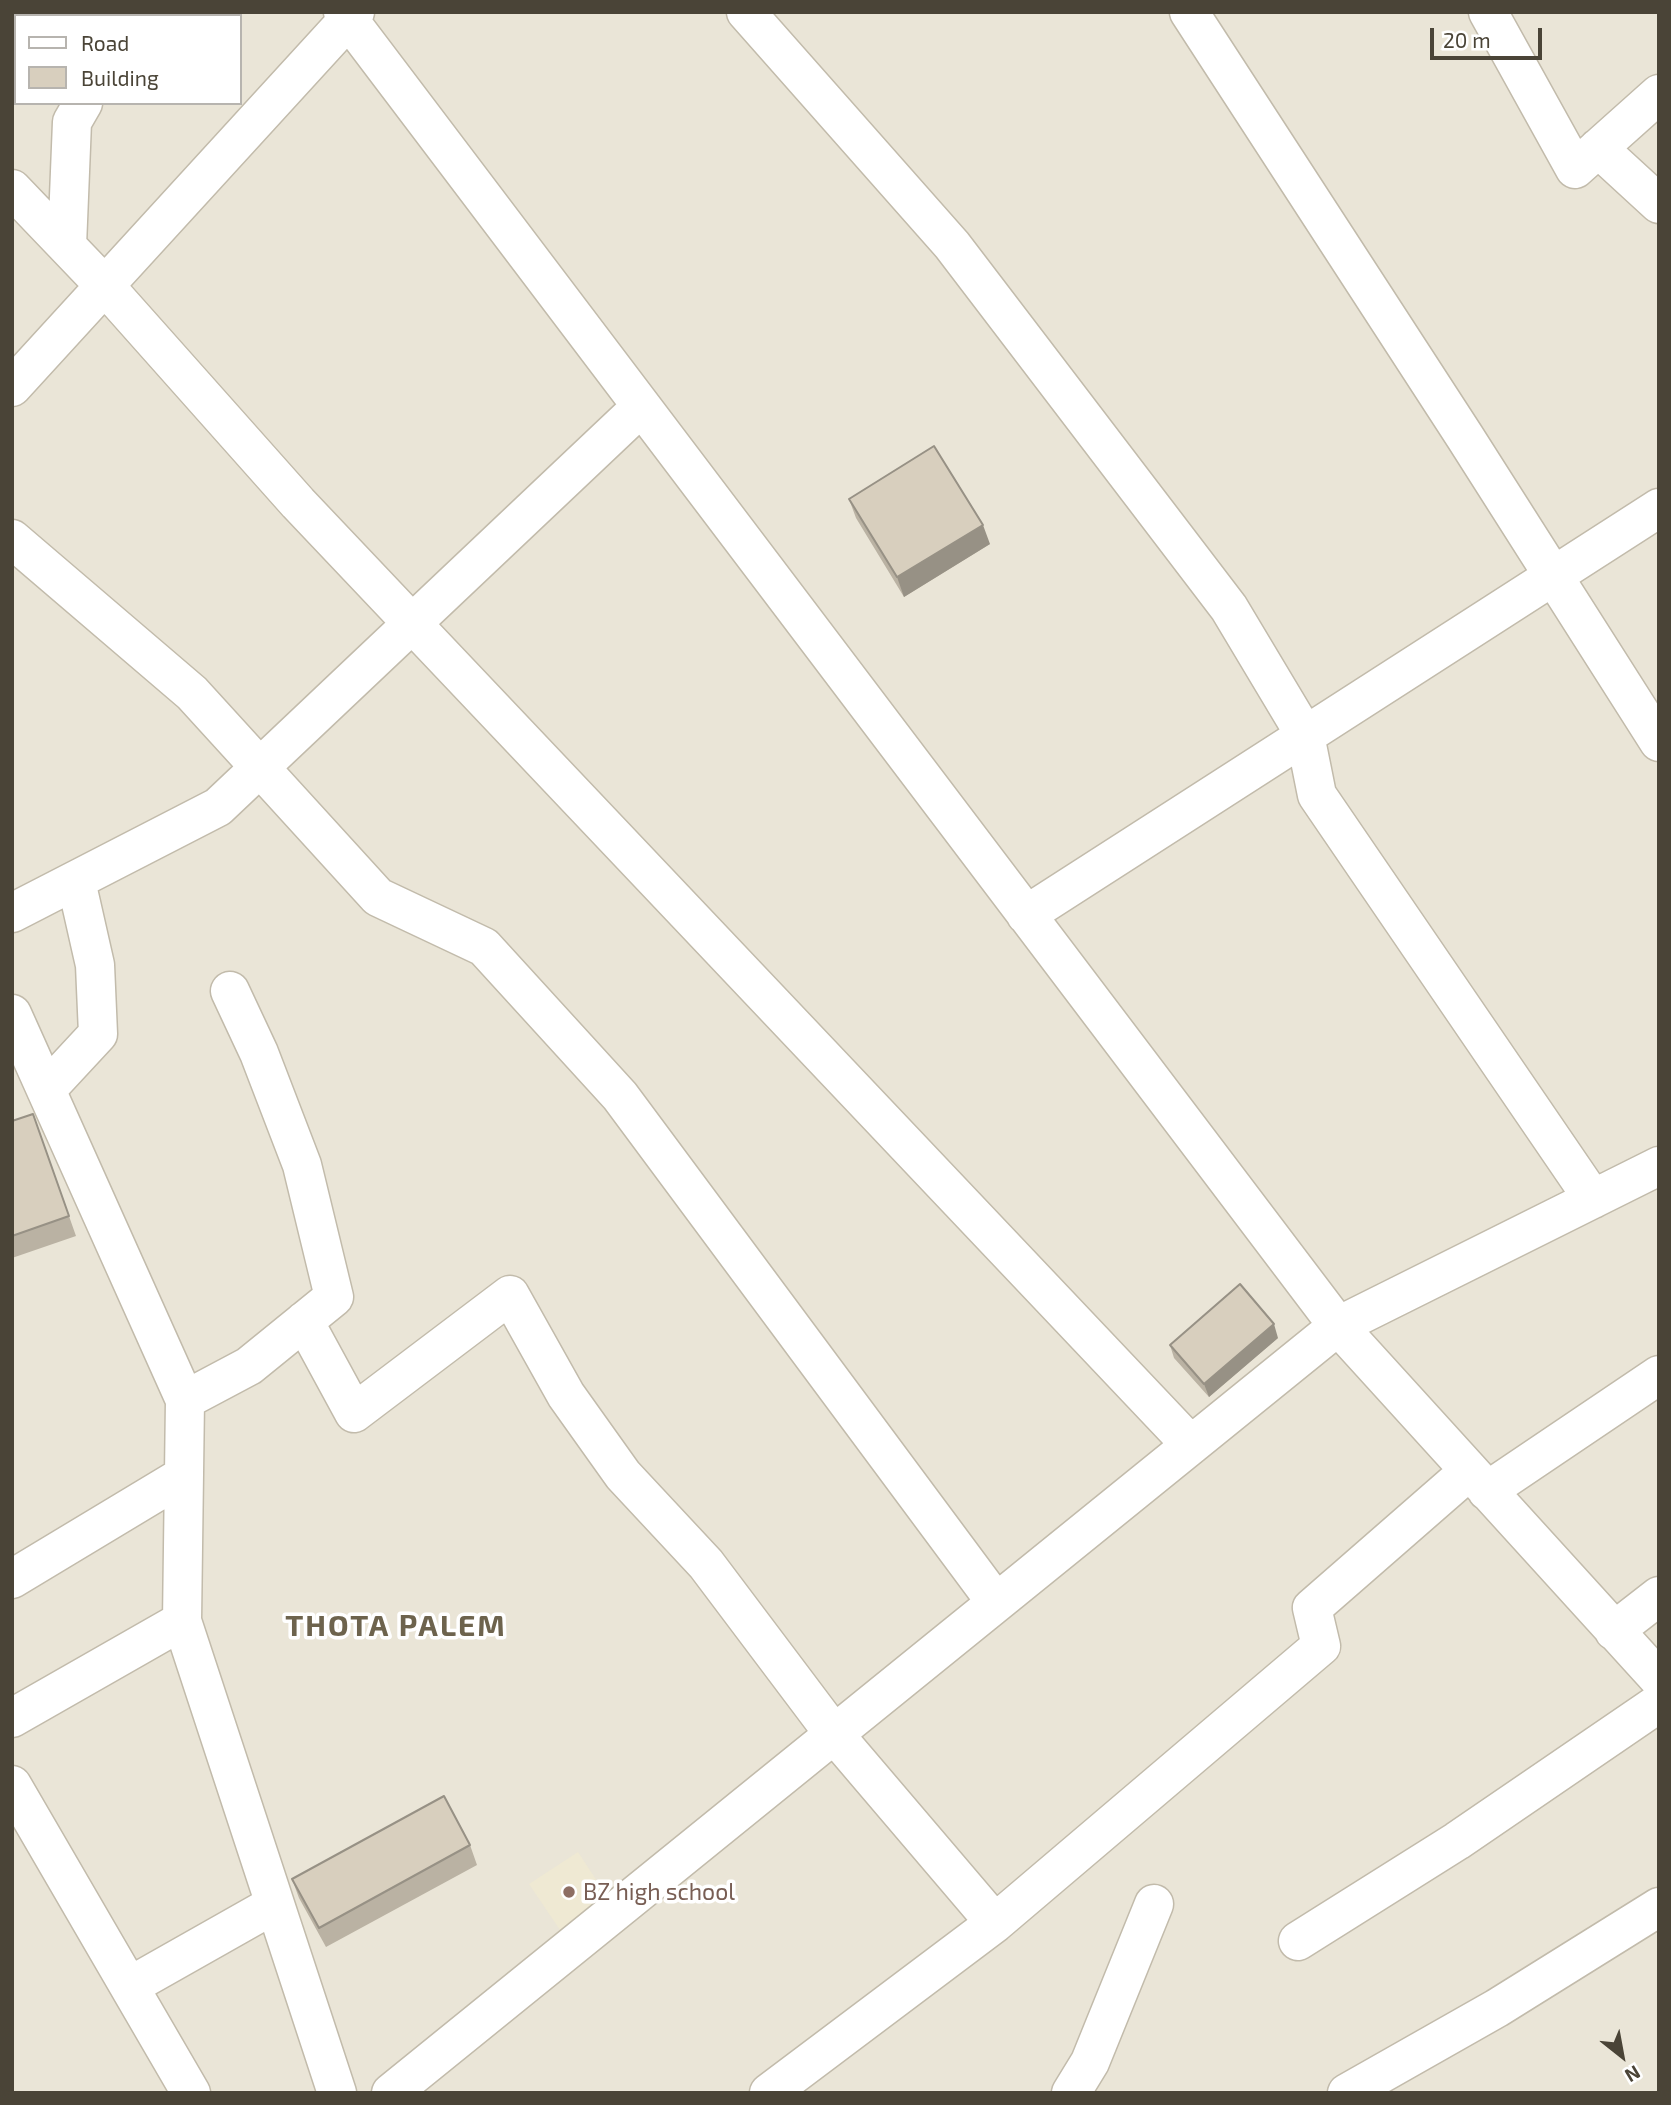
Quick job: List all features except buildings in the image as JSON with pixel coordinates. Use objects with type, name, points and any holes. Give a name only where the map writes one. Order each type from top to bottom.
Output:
[{"type":"street","points":[[746,12],[952,245],[1229,608],[1306,735],[1317,795],[1593,1199]]},
{"type":"street","points":[[1189,12],[1659,743]]},
{"type":"street","points":[[1488,12],[1575,169],[1659,94]]},
{"type":"street","points":[[12,387],[349,15],[641,407],[1338,1326],[1659,1679]]},
{"type":"street","points":[[67,246],[72,122],[82,105]]},
{"type":"street","points":[[1598,148],[1659,204]]},
{"type":"street","points":[[12,189],[105,286],[298,503],[1191,1446]]},
{"type":"street","points":[[12,913],[218,807],[641,407]]},
{"type":"street","points":[[1026,915],[1659,508]]},
{"type":"street","points":[[12,539],[192,693],[378,897],[484,947],[620,1096],[995,1601]]},
{"type":"street","points":[[46,1090],[98,1034],[95,965],[76,881]]},
{"type":"street","points":[[185,1400],[249,1366],[334,1297],[302,1164],[259,1053],[230,991]]},
{"type":"street","points":[[12,1014],[185,1400],[182,1620],[337,2093]]},
{"type":"street","points":[[391,2093],[995,1601],[1338,1326],[1659,1166]]},
{"type":"street","points":[[304,1321],[355,1413],[510,1295],[566,1395],[623,1475],[706,1564],[834,1734],[995,1923]]},
{"type":"street","points":[[769,2093],[995,1923],[1321,1646],[1312,1608],[1478,1481],[1659,1375]]},
{"type":"street","points":[[12,1579],[183,1476]]},
{"type":"street","points":[[1614,1631],[1659,1596]]},
{"type":"street","points":[[12,1718],[182,1620]]},
{"type":"street","points":[[1298,1941],[1457,1841],[1659,1703]]},
{"type":"street","points":[[12,1784],[191,2093]]},
{"type":"street","points":[[130,1986],[275,1904]]},
{"type":"street","points":[[1071,2093],[1090,2062],[1154,1904]]},
{"type":"street","points":[[1352,2092],[1497,2008],[1659,1907]]},
{"type":"shaded area","points":[[12,12],[1659,12],[1659,2093],[12,2093]]},
{"type":"shaded area","name":"BZ high school","points":[[578,1852],[610,1901],[562,1933],[529,1884]]},
{"type":"place","name":"BZ high school","points":[[569,1892]]},
{"type":"district","name":"THOTA PALEM","points":[[396,1626]]}]
